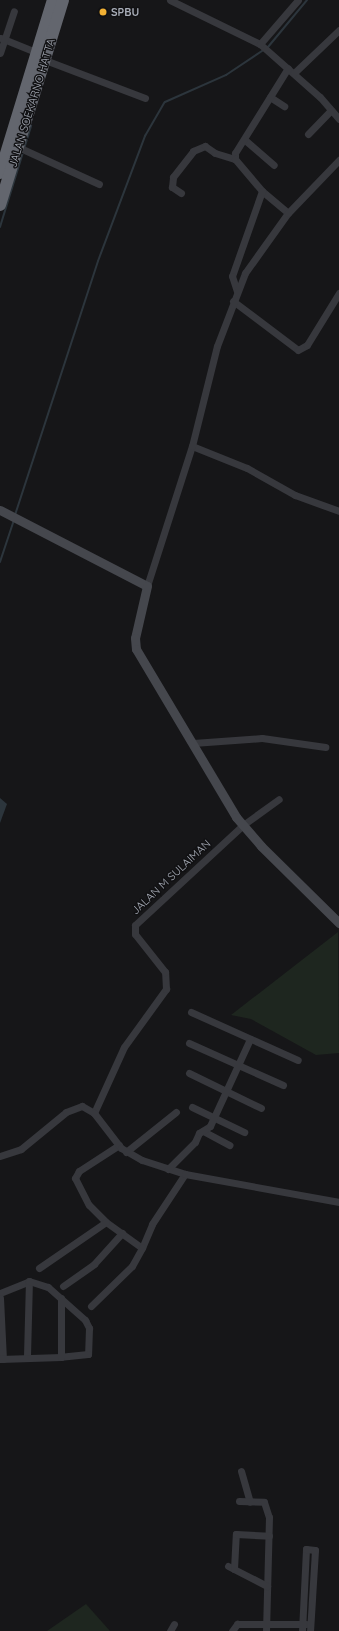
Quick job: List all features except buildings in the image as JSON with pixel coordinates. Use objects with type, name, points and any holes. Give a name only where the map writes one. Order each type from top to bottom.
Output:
[{"type":"highway","name":"JALAN SOEKARNO HATTA","points":[[0,205],[20,148],[39,55],[53,0]]},
{"type":"highway","name":"JALAN SOEKARNO HATTA","points":[[0,173],[39,55],[63,0]]},
{"type":"street","points":[[170,0],[262,46],[291,71],[339,119]]},
{"type":"street","points":[[262,46],[298,0]]},
{"type":"street","points":[[0,53],[14,11]]},
{"type":"street","points":[[235,159],[235,153],[245,140],[270,97],[291,71],[339,30]]},
{"type":"street","points":[[5,40],[72,70],[145,98]]},
{"type":"street","points":[[270,97],[284,106]]},
{"type":"street","points":[[308,134],[331,110]]},
{"type":"street","points":[[245,140],[274,165]]},
{"type":"street","points":[[181,193],[172,187],[171,182],[196,148],[205,146],[215,153],[235,159],[262,191],[288,213]]},
{"type":"street","points":[[20,148],[98,184]]},
{"type":"street","points":[[339,160],[288,213],[245,273],[237,291],[217,346],[192,446],[147,586],[135,646],[243,826],[339,924]]},
{"type":"street","points":[[237,291],[233,283],[234,269],[262,191]]},
{"type":"street","points":[[233,301],[298,350],[307,345],[339,293]]},
{"type":"street","points":[[192,446],[247,468],[294,495],[339,511]]},
{"type":"street","points":[[0,510],[147,586]]},
{"type":"street","points":[[193,743],[262,738],[325,747]]},
{"type":"street","points":[[243,826],[279,799]]},
{"type":"street","name":"JALAN M SULAIMAN","points":[[94,1113],[124,1047],[166,989],[165,972],[135,934],[133,928],[243,826]]},
{"type":"street","points":[[191,1012],[298,1060]]},
{"type":"street","points":[[168,1169],[196,1142],[199,1133],[210,1126],[250,1039]]},
{"type":"street","points":[[189,1043],[283,1085]]},
{"type":"street","points":[[189,1073],[261,1108]]},
{"type":"street","points":[[0,1156],[29,1144],[66,1112],[82,1106],[94,1113],[126,1152],[168,1169],[184,1174],[339,1202]]},
{"type":"street","points":[[192,1107],[244,1132]]},
{"type":"street","points":[[126,1152],[176,1112]]},
{"type":"street","points":[[203,1131],[229,1145]]},
{"type":"street","points":[[119,1145],[79,1171],[76,1178],[89,1205],[106,1222],[142,1248]]},
{"type":"street","points":[[92,1306],[132,1266],[142,1248],[152,1224],[184,1174]]},
{"type":"street","points":[[39,1268],[106,1222]]},
{"type":"street","points":[[63,1286],[94,1264],[122,1234]]},
{"type":"street","points":[[27,1356],[29,1281]]},
{"type":"street","points":[[0,1293],[29,1281],[48,1287],[85,1320],[89,1328],[88,1354],[61,1357],[27,1356],[1,1359],[0,1298]]},
{"type":"street","points":[[61,1298],[61,1357]]},
{"type":"street","points":[[241,1471],[250,1502]]},
{"type":"street","points":[[239,1501],[264,1502],[269,1517],[266,1631]]},
{"type":"street","points":[[267,1586],[231,1567],[236,1534],[269,1536]]},
{"type":"street","points":[[306,1549],[315,1550],[306,1627],[306,1549]]},
{"type":"street","points":[[232,1631],[237,1624],[266,1622],[306,1627]]},
{"type":"street","points":[[170,1631],[174,1624]]},
{"type":"shaded area","points":[[0,798],[7,804],[0,823]]},
{"type":"shaded area","points":[[338,932],[339,1053],[316,1055],[251,1019],[231,1015]]},
{"type":"shaded area","points":[[86,1604],[110,1631],[47,1631]]},
{"type":"waterway","points":[[15,515],[98,261],[145,136],[165,102],[226,75],[268,47],[307,0]]},
{"type":"waterway","points":[[0,227],[31,126]]},
{"type":"waterway","points":[[0,562],[14,520]]},
{"type":"place","name":"SPBU","points":[[103,12]]}]
